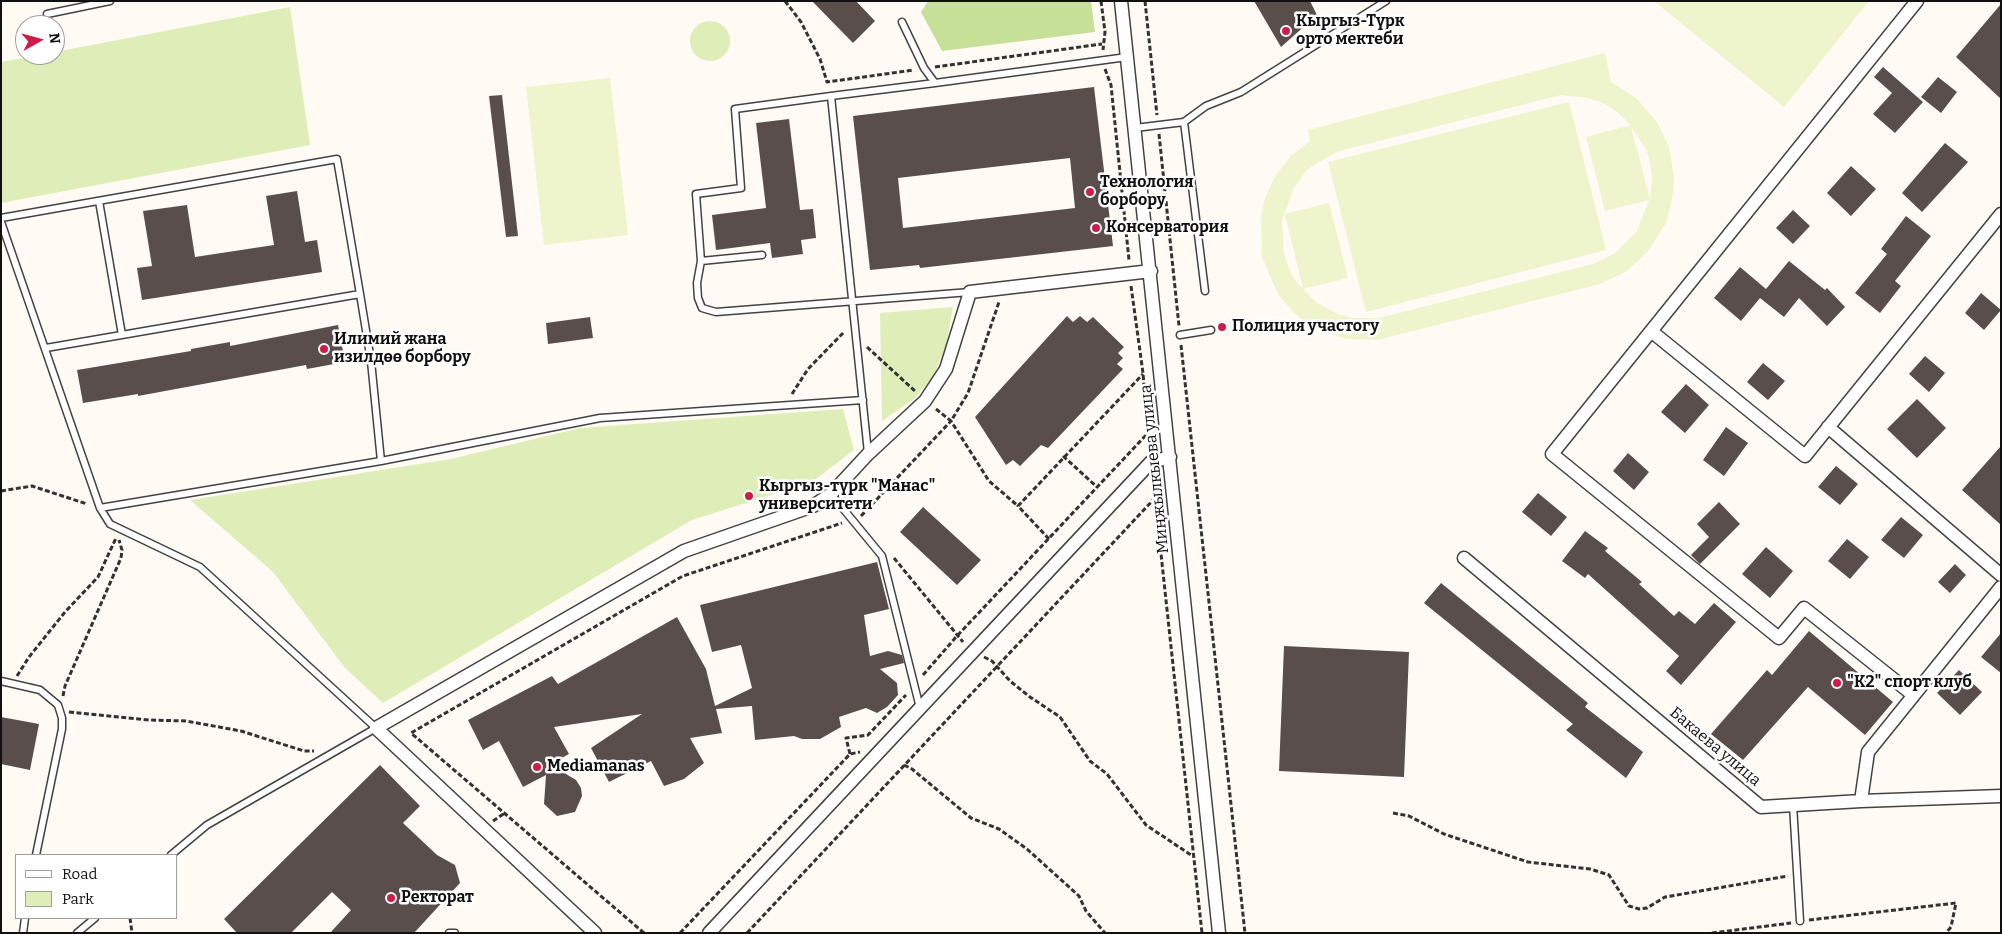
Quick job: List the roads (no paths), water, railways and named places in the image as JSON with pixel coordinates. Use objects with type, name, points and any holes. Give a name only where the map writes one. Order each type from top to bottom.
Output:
[{"type":"street","name":"Миңжылкыева улица","points":[[1121,1],[1151,271],[1219,933]]},
{"type":"street","points":[[1912,694],[1804,608],[1779,638],[1552,454],[1917,1]]},
{"type":"street","points":[[1651,331],[1805,456],[2001,214]]},
{"type":"street","points":[[595,933],[376,728],[684,551],[813,506],[831,494],[868,454],[925,401],[946,369],[970,292],[1151,271]]},
{"type":"street","points":[[1828,427],[2001,575]]},
{"type":"street","points":[[710,933],[1151,462],[1170,457]]},
{"type":"street","name":"Бакаева улица","points":[[1464,558],[1761,807],[1861,800],[2001,796]]},
{"type":"street","points":[[1861,800],[1868,752],[1912,694],[2001,587]]},
{"type":"lane","points":[[47,14],[110,1]]},
{"type":"lane","points":[[1135,128],[1184,122],[1206,106],[1241,92],[1386,1]]},
{"type":"lane","points":[[902,22],[924,68],[935,83]]},
{"type":"lane","points":[[970,292],[716,312],[702,308],[698,298],[697,282],[701,261],[696,194],[740,188],[735,109],[1127,57]]},
{"type":"lane","points":[[831,96],[854,323],[858,339],[868,454]]},
{"type":"lane","points":[[1184,122],[1204,291]]},
{"type":"lane","points":[[172,854],[207,825],[376,728],[200,567],[110,524],[100,508],[1,220],[337,159],[371,360],[381,461]]},
{"type":"lane","points":[[99,201],[122,334]]},
{"type":"lane","points":[[701,261],[762,255]]},
{"type":"lane","points":[[46,348],[360,294]]},
{"type":"lane","points":[[1180,334],[1211,330]]},
{"type":"lane","points":[[100,508],[381,461],[600,418],[863,400]]},
{"type":"lane","points":[[831,494],[882,556],[920,710]]},
{"type":"lane","points":[[1,681],[40,690],[52,699],[61,711],[62,728],[36,854]]},
{"type":"lane","points":[[1793,805],[1800,922]]},
{"type":"lane","points":[[22,933],[25,919]]},
{"type":"lane","points":[[77,933],[94,919]]},
{"type":"place","name":"Кыргыз-Түрк орто мектеби","points":[[1286,31]]},
{"type":"place","name":"Технология борбору","points":[[1090,192]]},
{"type":"place","name":"Консерватория","points":[[1096,228]]},
{"type":"place","name":"Полиция участогу","points":[[1222,327]]},
{"type":"place","name":"Илимий жана изилдөө борбору","points":[[324,349]]},
{"type":"place","name":"Кыргыз-түрк \"Манас\" университети","points":[[749,496]]},
{"type":"place","name":"\"К2\" спорт клуб","points":[[1837,683]]},
{"type":"place","name":"Mediamanas","points":[[537,767]]},
{"type":"place","name":"Ректорат","points":[[391,898]]}]
